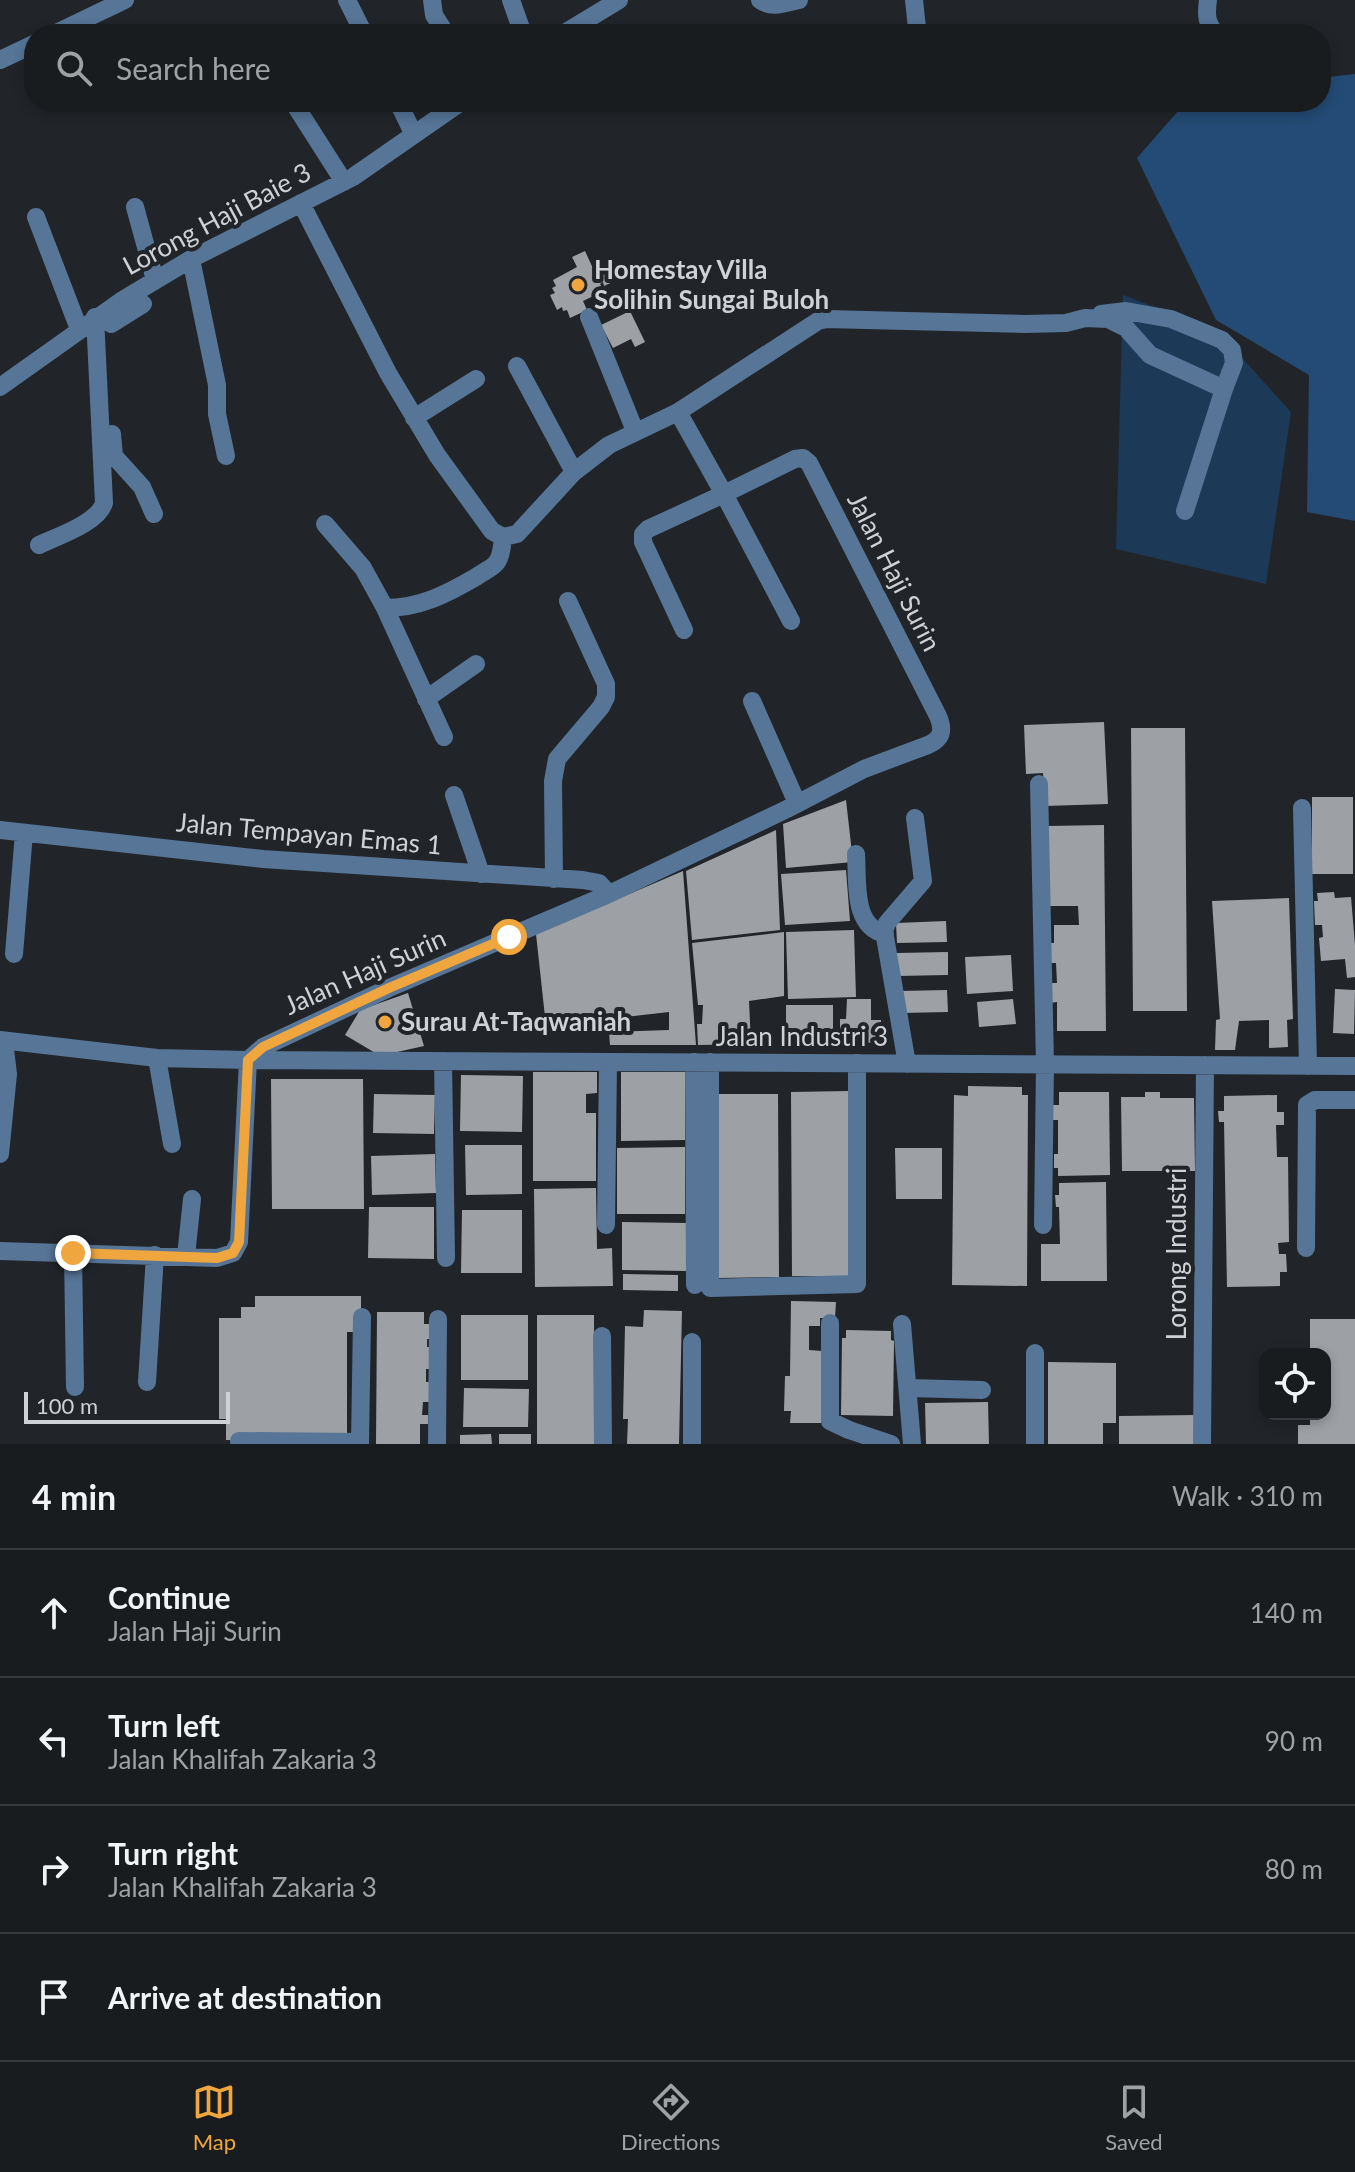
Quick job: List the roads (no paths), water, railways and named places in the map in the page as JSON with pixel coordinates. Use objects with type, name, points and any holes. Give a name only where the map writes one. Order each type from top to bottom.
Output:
[{"type":"street","points":[[75,24],[125,0]]},
{"type":"street","points":[[347,0],[359,24]]},
{"type":"street","points":[[432,0],[434,15],[440,24]]},
{"type":"street","points":[[511,0],[519,24]]},
{"type":"street","points":[[579,24],[619,0]]},
{"type":"street","points":[[760,0],[775,6],[799,0]]},
{"type":"street","points":[[914,0],[917,24]]},
{"type":"street","points":[[1208,0],[1206,17],[1209,24]]},
{"type":"street","points":[[0,60],[24,49]]},
{"type":"street","points":[[299,112],[344,182]]},
{"type":"street","points":[[305,112],[310,131]]},
{"type":"street","points":[[403,112],[414,135]]},
{"type":"street","name":"Lorong Haji Baie 3","points":[[0,387],[79,329],[114,314],[155,280],[344,182],[447,112]]},
{"type":"street","points":[[301,203],[414,418],[483,521],[503,537],[517,534],[574,472],[609,445],[678,412],[818,321],[826,319],[1066,323],[1126,311],[1171,319],[1222,340],[1232,350],[1234,363],[1185,511]]},
{"type":"street","points":[[135,207],[155,280]]},
{"type":"street","points":[[36,217],[79,329]]},
{"type":"street","points":[[191,259],[217,385],[217,414],[226,456]]},
{"type":"street","points":[[39,545],[93,519],[101,512],[104,503],[98,368],[114,314],[143,304]]},
{"type":"street","points":[[589,317],[635,431]]},
{"type":"street","points":[[1085,318],[1108,319],[1118,323],[1150,355],[1224,389]]},
{"type":"street","points":[[517,366],[574,472]]},
{"type":"street","points":[[98,368],[109,379],[114,456],[142,487],[154,514]]},
{"type":"street","points":[[414,418],[476,379]]},
{"type":"street","points":[[678,412],[791,621]]},
{"type":"street","name":"Jalan Haji Surin","points":[[248,1060],[263,1047],[389,988],[609,894],[864,769],[936,742],[942,725],[807,460],[795,459],[724,494]]},
{"type":"street","points":[[684,630],[643,542],[643,534],[724,494]]},
{"type":"street","points":[[325,524],[363,568],[385,608],[444,737]]},
{"type":"street","points":[[385,608],[402,608],[434,600],[480,574],[498,561],[503,537]]},
{"type":"street","points":[[554,879],[553,781],[557,759],[594,717],[606,697],[606,684],[568,601]]},
{"type":"street","points":[[426,699],[476,664]]},
{"type":"street","points":[[752,701],[797,803]]},
{"type":"street","points":[[1039,784],[1045,1064],[1043,1225]]},
{"type":"street","points":[[454,795],[481,874]]},
{"type":"street","points":[[1302,808],[1308,1066]]},
{"type":"street","points":[[907,1064],[884,927],[923,881],[915,818]]},
{"type":"street","name":"Jalan Tempayan Emas 1","points":[[0,830],[263,859],[595,882],[609,894]]},
{"type":"street","points":[[14,954],[24,833]]},
{"type":"street","points":[[856,854],[860,911],[866,924],[874,931],[885,934]]},
{"type":"street","points":[[0,1154],[8,1074],[2,1041]]},
{"type":"street","name":"Jalan Industri 3","points":[[2,1041],[157,1058],[248,1060],[1355,1066]]},
{"type":"street","points":[[157,1058],[172,1144]]},
{"type":"street","points":[[0,1251],[217,1258],[233,1253],[239,1242],[248,1060]]},
{"type":"street","points":[[443,1061],[446,1258]]},
{"type":"street","points":[[606,1225],[608,1062]]},
{"type":"street","points":[[702,1062],[710,1288],[857,1284],[857,1063]]},
{"type":"street","points":[[695,1285],[702,1062]]},
{"type":"street","name":"Lorong Industri","points":[[1202,1444],[1205,1065]]},
{"type":"street","points":[[1333,1066],[1334,1099]]},
{"type":"street","points":[[1306,1248],[1305,1110],[1310,1101],[1355,1100]]},
{"type":"street","points":[[186,1256],[192,1199]]},
{"type":"street","points":[[73,1253],[75,1387]]},
{"type":"street","points":[[147,1382],[155,1255]]},
{"type":"street","points":[[239,1441],[360,1443],[362,1317]]},
{"type":"street","points":[[437,1444],[438,1319]]},
{"type":"street","points":[[830,1323],[830,1421],[891,1444]]},
{"type":"street","points":[[902,1324],[912,1444]]},
{"type":"street","points":[[602,1336],[603,1444]]},
{"type":"street","points":[[692,1342],[692,1444]]},
{"type":"street","points":[[1035,1353],[1035,1444]]},
{"type":"street","points":[[909,1388],[982,1390]]},
{"type":"place","name":"Homestay Villa Solihin Sungai Buloh","points":[[578,285]]},
{"type":"place","name":"Surau At-Taqwaniah","points":[[385,1022]]}]
